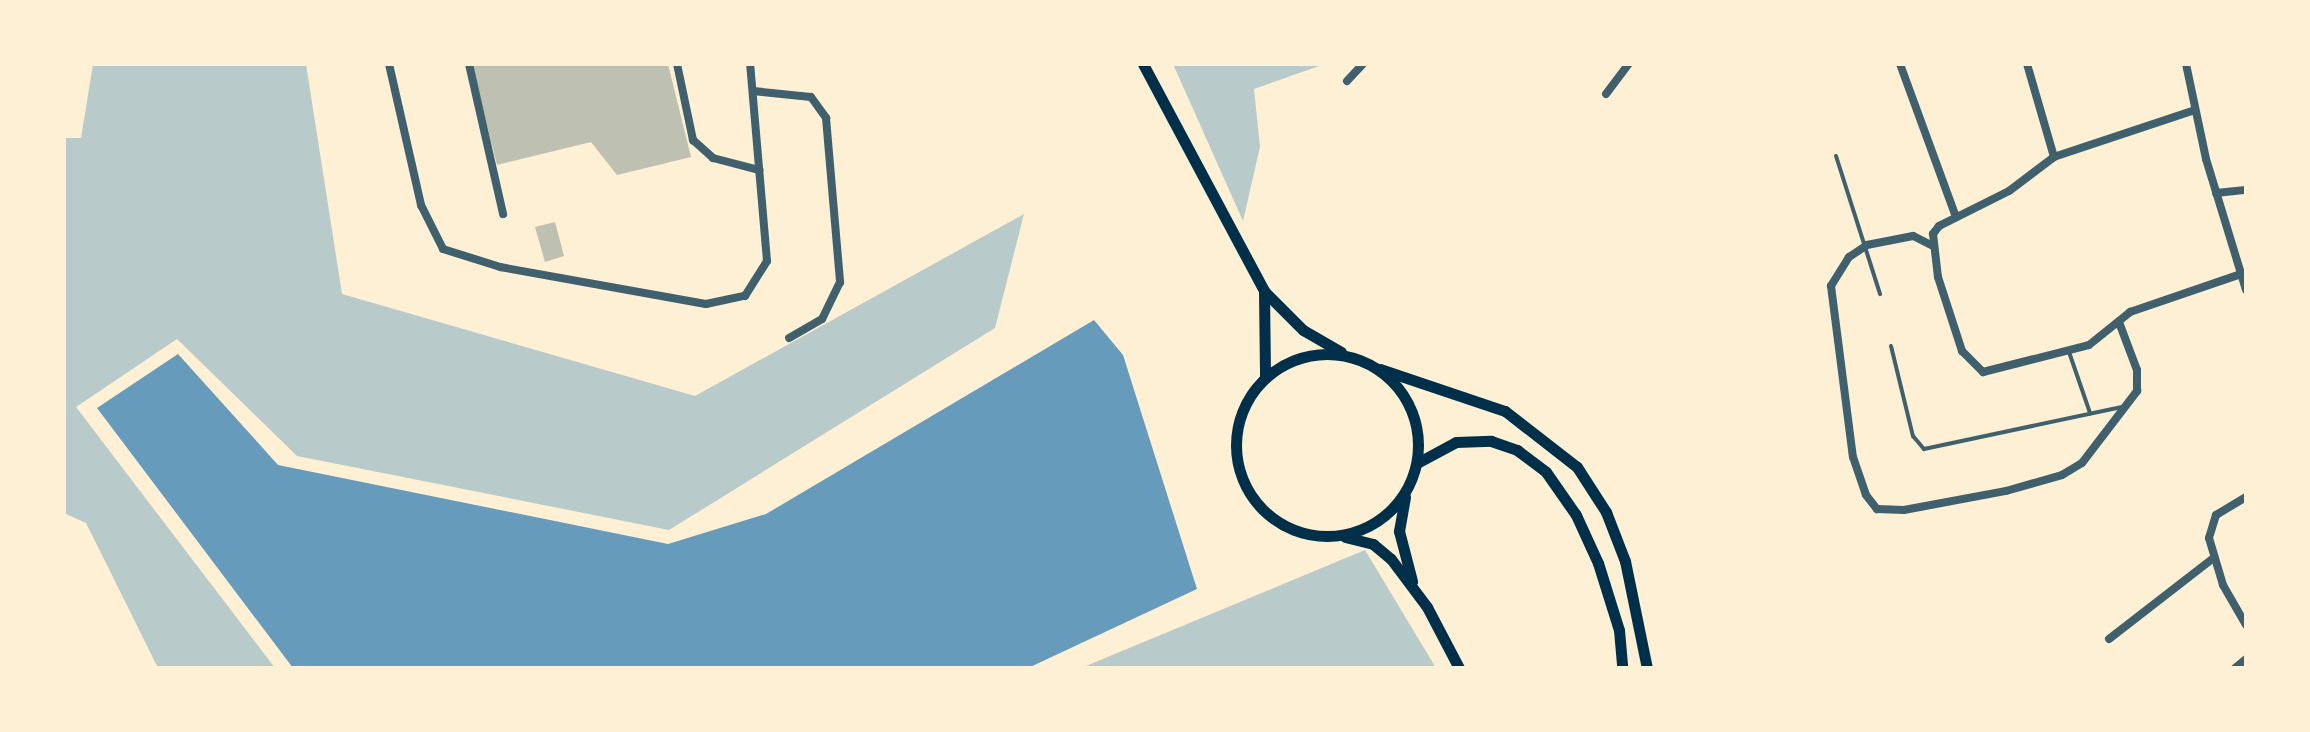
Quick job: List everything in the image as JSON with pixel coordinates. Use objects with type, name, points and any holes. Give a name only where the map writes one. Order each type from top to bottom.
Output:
[{"type":"main road","points":[[1143,64],[1264,291],[1303,330],[1377,368],[1505,411],[1577,467],[1618,541],[1638,609],[1647,668]]},
{"type":"main road","points":[[1264,291],[1265,378]]},
{"type":"main road","points":[[1352,357],[1306,356],[1265,378],[1239,421],[1236,445],[1245,482],[1267,513],[1287,527],[1377,546],[1413,586],[1459,668]]},
{"type":"main road","points":[[1377,368],[1411,410],[1418,436],[1417,463],[1405,493],[1399,531],[1413,586]]},
{"type":"main road","points":[[1417,463],[1456,442],[1491,441],[1517,450],[1546,472],[1576,515],[1598,563],[1619,630],[1622,668]]},
{"type":"main road","points":[[1337,536],[1364,529],[1387,514],[1405,493]]},
{"type":"street","points":[[389,64],[432,235],[443,249],[478,261],[706,304],[729,302],[757,285],[767,261],[750,64]]},
{"type":"street","points":[[469,64],[503,214]]},
{"type":"street","points":[[677,64],[689,131],[699,148],[713,158],[759,170]]},
{"type":"street","points":[[1347,81],[1363,64]]},
{"type":"street","points":[[1606,94],[1629,64]]},
{"type":"street","points":[[1900,64],[1956,217]]},
{"type":"street","points":[[2027,64],[2054,157]]},
{"type":"street","points":[[2187,64],[2216,193],[2246,290]]},
{"type":"street","points":[[753,91],[811,97],[826,118],[840,282],[822,319],[789,338]]},
{"type":"street","points":[[2195,110],[2054,157],[2009,191],[1939,226],[1933,246],[1949,313],[1973,368],[1999,370],[2089,345],[2119,322],[2153,303],[2241,274]]},
{"type":"street","points":[[2216,193],[2246,190]]},
{"type":"street","points":[[1933,246],[1913,236],[1867,245],[1849,257],[1831,286],[1853,457],[1866,495],[1877,509],[1915,508],[2062,475],[2082,463],[2128,406],[2139,382],[2119,322]]},
{"type":"street","points":[[2246,497],[2216,515],[2209,538],[2212,559],[2246,625]]},
{"type":"street","points":[[2109,639],[2212,559]]},
{"type":"street","points":[[2235,668],[2246,659]]},
{"type":"lane","points":[[1836,156],[1867,245],[1880,294]]},
{"type":"lane","points":[[1891,346],[1913,436],[1924,449],[2128,406]]},
{"type":"lane","points":[[2069,352],[2090,413]]},
{"type":"shaded area","points":[[93,64],[306,64],[342,294],[695,396],[1024,214],[995,328],[669,530],[297,456],[177,339],[76,407],[275,668],[158,668],[86,523],[64,513],[64,138],[81,138]]},
{"type":"shaded area","points":[[1173,64],[1325,64],[1254,89],[1260,147],[1243,221]]},
{"type":"shaded area","points":[[1365,550],[1436,668],[1081,668]]},
{"type":"water","points":[[1094,320],[1123,355],[1197,589],[1028,668],[293,668],[97,408],[178,354],[278,465],[668,544],[766,514]]},
{"type":"building","points":[[472,64],[668,64],[691,157],[617,175],[591,142],[497,165]]},
{"type":"building","points":[[555,222],[564,256],[545,262],[535,227]]}]
